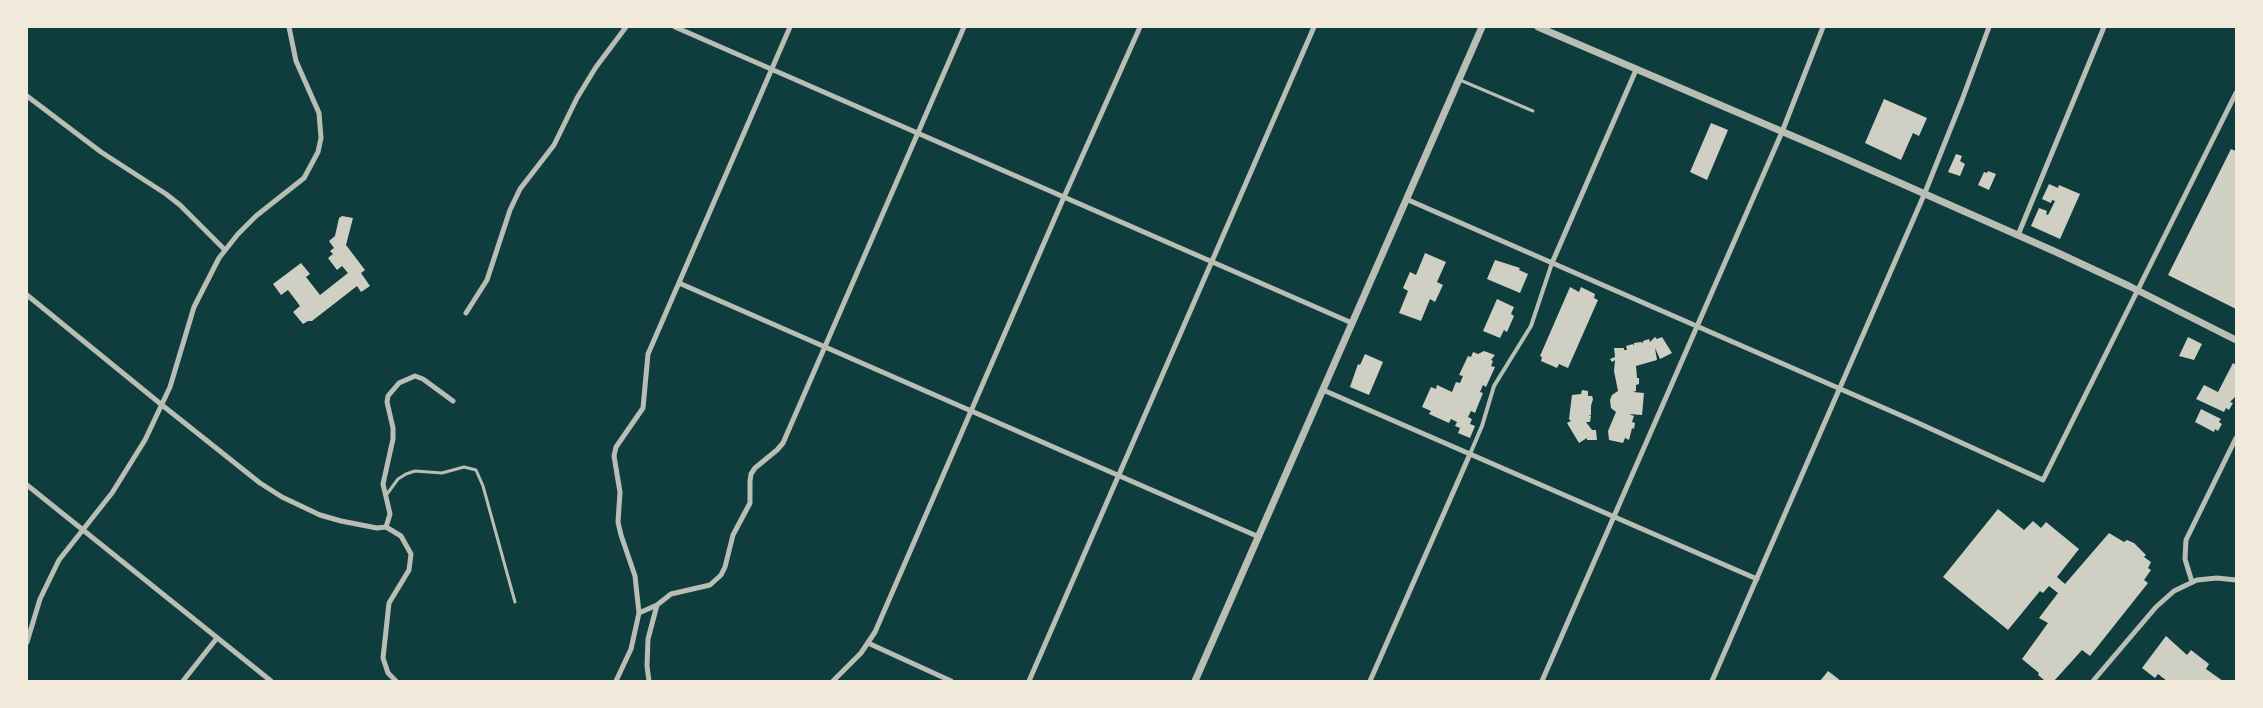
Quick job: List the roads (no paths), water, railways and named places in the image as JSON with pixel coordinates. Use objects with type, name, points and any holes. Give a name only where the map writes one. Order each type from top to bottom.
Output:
[{"type":"street","points":[[27,642],[47,581],[59,560],[128,469],[162,405],[194,307],[225,249],[256,216],[304,178],[318,152],[321,132],[320,112],[296,61],[289,27]]},
{"type":"street","points":[[466,314],[487,280],[510,210],[520,189],[554,145],[577,98],[596,67],[626,27]]},
{"type":"street","points":[[675,27],[1352,323]]},
{"type":"street","points":[[616,681],[631,650],[639,613],[634,576],[618,522],[620,492],[614,456],[620,440],[633,426],[643,408],[648,354],[790,27]]},
{"type":"street","points":[[639,613],[657,606],[671,594],[710,585],[721,575],[732,535],[750,503],[752,474],[755,468],[783,442],[964,27]]},
{"type":"street","points":[[833,681],[868,644],[1140,27]]},
{"type":"street","points":[[1029,681],[1314,27]]},
{"type":"street","points":[[1195,681],[1482,27]]},
{"type":"street","points":[[1538,27],[2018,235],[2138,290],[2236,340]]},
{"type":"street","points":[[1542,681],[1782,132],[1822,27]]},
{"type":"street","points":[[1712,681],[1924,195],[1960,107],[1989,27]]},
{"type":"street","points":[[2018,235],[2104,27]]},
{"type":"street","points":[[1370,681],[1482,426],[1494,386],[1531,326],[1552,264],[1636,70]]},
{"type":"street","points":[[1406,200],[2043,480],[2236,93]]},
{"type":"street","points":[[27,96],[101,152],[166,194],[225,249]]},
{"type":"street","points":[[679,283],[1259,537]]},
{"type":"street","points":[[27,295],[260,483],[311,511],[341,521],[377,528],[386,527],[401,536],[411,554],[409,570],[389,603],[383,658],[388,673],[396,681]]},
{"type":"street","points":[[386,527],[390,514],[383,475],[393,439],[387,402],[391,391],[409,378],[420,377],[453,401]]},
{"type":"street","points":[[1323,390],[1756,579]]},
{"type":"street","points":[[2192,582],[2186,562],[2186,543],[2236,438]]},
{"type":"street","points":[[27,485],[271,681]]},
{"type":"street","points":[[2093,681],[2162,601],[2180,587],[2210,578],[2236,580]]},
{"type":"street","points":[[649,681],[648,639],[657,606]]},
{"type":"street","points":[[183,681],[217,638]]},
{"type":"street","points":[[868,644],[951,681]]},
{"type":"lane","points":[[1458,79],[1533,111]]},
{"type":"lane","points":[[386,496],[391,486],[406,474],[415,471],[442,472],[464,467],[476,470],[483,486],[515,602]]}]
